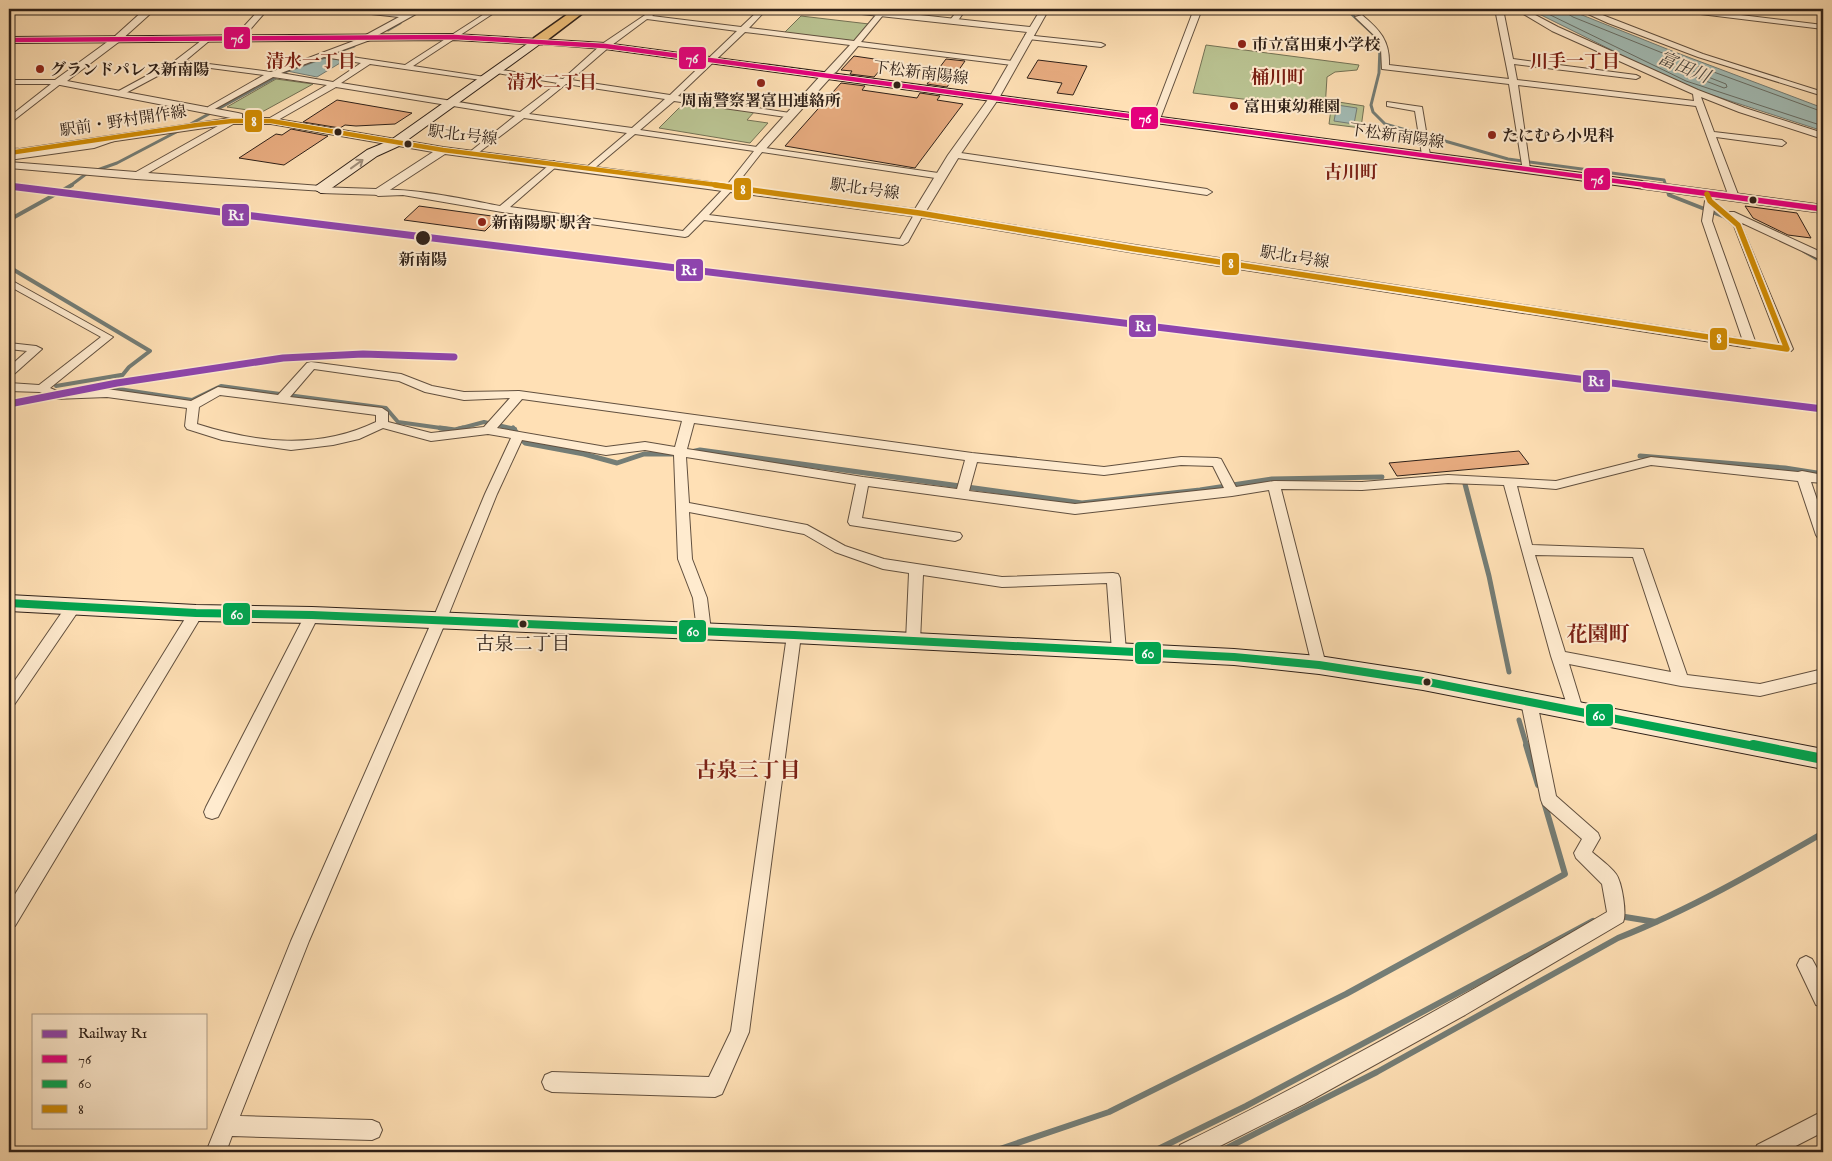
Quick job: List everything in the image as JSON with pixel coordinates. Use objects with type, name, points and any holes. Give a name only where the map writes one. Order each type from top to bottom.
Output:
[{"type":"main road","points":[[321,189],[372,153],[394,143],[582,9]]},
{"type":"main road","name":"下松新南陽線","points":[[9,40],[454,37],[538,40],[605,46],[1526,169],[1708,197],[1734,197],[1823,209]]},
{"type":"main road","points":[[9,603],[196,613],[312,615],[704,631],[1234,657],[1318,665],[1424,681],[1823,759]]},
{"type":"street","points":[[11,117],[117,39],[148,10],[362,9],[409,15]]},
{"type":"street","points":[[211,109],[272,74],[367,38],[420,9]]},
{"type":"street","points":[[408,66],[496,9]]},
{"type":"street","points":[[474,153],[566,81],[605,46],[657,9]]},
{"type":"street","points":[[592,168],[673,97],[764,9]]},
{"type":"street","points":[[843,9],[883,11],[954,20],[1101,46]]},
{"type":"street","points":[[954,20],[962,9]]},
{"type":"street","points":[[702,217],[903,242],[954,155],[994,98],[1045,9]]},
{"type":"street","points":[[1156,119],[1198,9]]},
{"type":"street","points":[[1499,9],[1510,61],[1526,169]]},
{"type":"street","points":[[1519,9],[1555,29],[1695,92],[1742,110],[1823,136]]},
{"type":"street","points":[[1581,9],[1773,80],[1823,94]]},
{"type":"street","points":[[1676,9],[1823,27]]},
{"type":"street","points":[[238,38],[263,10]]},
{"type":"street","points":[[9,165],[378,193],[403,192],[502,209],[685,234],[833,70],[883,11]]},
{"type":"street","points":[[647,17],[1012,64]]},
{"type":"street","points":[[1359,17],[1378,33],[1386,49],[1384,67],[1698,104]]},
{"type":"street","points":[[119,93],[178,62],[206,39]]},
{"type":"street","points":[[325,55],[408,66],[484,79]]},
{"type":"street","points":[[271,120],[333,86],[369,61]]},
{"type":"street","points":[[1510,61],[1636,77]]},
{"type":"street","points":[[178,62],[272,74],[333,86],[522,116],[942,176]]},
{"type":"street","points":[[497,71],[790,116]]},
{"type":"street","points":[[9,82],[60,82],[211,109],[238,116],[136,176]]},
{"type":"street","points":[[1695,92],[1734,197]]},
{"type":"street","points":[[1390,104],[1419,108],[1426,156]]},
{"type":"street","name":"駅北1号線","points":[[232,121],[271,120],[394,143],[730,186],[919,213],[1125,247],[1750,344]]},
{"type":"street","name":"駅前・野村開作線","points":[[14,150],[232,121]]},
{"type":"street","points":[[1711,134],[1782,143]]},
{"type":"street","points":[[9,157],[94,145],[111,138]]},
{"type":"street","points":[[378,193],[444,150]]},
{"type":"street","points":[[954,155],[1207,192]]},
{"type":"street","points":[[502,209],[554,164]]},
{"type":"street","points":[[1708,197],[1738,225],[1787,349],[1750,344],[1707,220],[1708,197]]},
{"type":"street","points":[[1721,209],[1823,257]]},
{"type":"street","points":[[9,282],[108,337],[42,389]]},
{"type":"street","points":[[9,346],[36,349],[9,373]]},
{"type":"street","points":[[282,398],[311,365],[401,378],[429,389],[464,396],[519,395],[972,457],[1104,471],[1181,461],[1217,462],[1232,492]]},
{"type":"street","points":[[9,387],[42,389],[55,395],[107,393],[193,405],[218,391],[382,412],[382,424]]},
{"type":"street","points":[[488,430],[519,395]]},
{"type":"street","points":[[193,405],[190,426],[222,436],[291,446],[333,441],[359,435],[382,424],[431,437],[488,430],[606,451],[645,446],[863,481],[1075,509],[1232,492],[1274,485],[1362,486],[1448,480],[1509,481],[1556,485],[1651,461],[1802,475],[1823,479]]},
{"type":"street","points":[[689,419],[680,451],[685,559],[700,598],[704,631]]},
{"type":"street","points":[[216,1152],[300,941],[439,621],[491,494],[519,434]]},
{"type":"street","points":[[962,495],[972,457]]},
{"type":"street","points":[[1802,475],[1823,535]]},
{"type":"street","points":[[863,481],[855,522],[955,536]]},
{"type":"street","points":[[1509,481],[1558,656],[1576,710]]},
{"type":"street","points":[[1274,485],[1318,665]]},
{"type":"street","points":[[682,506],[807,530],[840,549],[883,564],[1002,582],[1113,578],[1119,651]]},
{"type":"street","points":[[1527,550],[1638,552],[1681,680]]},
{"type":"street","points":[[913,641],[916,569]]},
{"type":"street","points":[[9,701],[74,606]]},
{"type":"street","points":[[9,920],[196,613]]},
{"type":"street","points":[[212,812],[312,615]]},
{"type":"street","points":[[552,1082],[715,1087],[740,1032],[794,635]]},
{"type":"street","points":[[1558,656],[1681,680],[1760,690],[1823,674]]},
{"type":"street","points":[[1187,1152],[1285,1105],[1450,1014],[1617,916],[1610,880],[1582,852],[1592,838],[1549,800],[1529,702]]},
{"type":"street","points":[[1806,965],[1823,998]]},
{"type":"street","points":[[1764,1152],[1823,1121]]},
{"type":"street","points":[[227,1126],[372,1130]]},
{"type":"green space","points":[[801,16],[869,24],[854,41],[784,33]]},
{"type":"green space","points":[[1206,45],[1359,65],[1357,70],[1335,72],[1327,77],[1325,109],[1193,93]]},
{"type":"green space","points":[[276,79],[313,84],[262,112],[227,107]]},
{"type":"green space","points":[[687,100],[755,111],[747,120],[768,123],[750,143],[659,128]]},
{"type":"green space","points":[[1332,101],[1364,106],[1361,128],[1329,124]]},
{"type":"water","name":"富田川","points":[[1529,9],[1567,9],[1823,108],[1823,131],[1684,86]]},
{"type":"water","points":[[323,58],[345,60],[317,77],[287,71]]},
{"type":"water","points":[[1337,105],[1357,108],[1354,124],[1334,121]]},
{"type":"building","points":[[854,56],[888,61],[874,77],[850,74],[852,71],[841,70]]},
{"type":"building","points":[[946,59],[965,61],[947,87],[927,84]]},
{"type":"building","points":[[1038,60],[1087,66],[1073,95],[1057,93],[1062,83],[1027,78]]},
{"type":"building","points":[[841,83],[865,86],[862,90],[917,98],[920,93],[940,96],[937,100],[963,104],[915,168],[785,146]]},
{"type":"building","points":[[337,100],[412,113],[395,124],[345,125],[340,128],[303,122]]},
{"type":"building","points":[[291,129],[328,136],[284,165],[239,158],[276,134],[282,135]]},
{"type":"building","points":[[419,206],[499,217],[485,231],[404,220]]},
{"type":"building","points":[[1745,206],[1797,213],[1811,238],[1788,235],[1753,218]]},
{"type":"building","points":[[1519,451],[1529,464],[1397,476],[1389,463]]},
{"type":"waterway","points":[[1346,9],[1373,34],[1375,41],[1380,47],[1379,73],[1371,105],[1373,112],[1385,124],[1508,159],[1664,180],[1666,186]]},
{"type":"waterway","points":[[388,30],[400,23]]},
{"type":"waterway","points":[[334,53],[354,46]]},
{"type":"waterway","points":[[187,126],[287,71],[325,57]]},
{"type":"waterway","points":[[70,186],[86,174],[117,163],[180,130]]},
{"type":"waterway","points":[[9,220],[72,185]]},
{"type":"waterway","points":[[1666,185],[1669,195],[1725,217]]},
{"type":"waterway","points":[[1804,251],[1823,262]]},
{"type":"waterway","points":[[9,267],[150,351],[129,367],[112,388],[192,400],[221,386],[386,408],[398,422],[448,429]]},
{"type":"waterway","points":[[56,386],[121,375]]},
{"type":"waterway","points":[[458,429],[484,422],[514,429]]},
{"type":"waterway","points":[[440,428],[455,430],[463,428]]},
{"type":"waterway","points":[[514,429],[525,443],[584,454],[617,463],[644,454],[677,454]]},
{"type":"waterway","points":[[691,452],[700,450],[1082,503],[1200,490],[1272,479],[1382,477]]},
{"type":"waterway","points":[[1640,456],[1785,468],[1823,474]]},
{"type":"waterway","points":[[1465,484],[1489,576],[1509,672]]},
{"type":"waterway","points":[[1519,720],[1527,747]]},
{"type":"waterway","points":[[1526,745],[1538,785]]},
{"type":"waterway","points":[[991,1152],[1109,1112],[1346,994],[1565,874],[1544,802]]},
{"type":"waterway","points":[[1655,922],[1748,876],[1823,833]]},
{"type":"waterway","points":[[1619,916],[1655,922]]},
{"type":"waterway","points":[[1152,1152],[1246,1106],[1593,921]]},
{"type":"waterway","points":[[1219,1152],[1377,1072],[1618,938],[1655,922]]},
{"type":"tunnel","points":[[9,153],[20,152]]},
{"type":"railway","points":[[9,404],[117,383],[283,358],[363,354],[454,357]]},
{"type":"rail line","name":"R1","points":[[9,186],[1823,409]]},
{"type":"rail line","name":"R1","points":[[9,404],[117,383],[283,358],[363,354],[454,357]]},
{"type":"transit line","name":"76","points":[[9,40],[454,37],[605,46],[1823,209]]},
{"type":"transit line","name":"8","points":[[9,153],[197,125],[232,121],[271,121],[443,150],[919,213],[1135,249],[1787,349],[1738,225],[1710,201],[1707,194]]},
{"type":"transit line","name":"60","points":[[9,603],[196,613],[312,615],[794,635],[1234,657],[1319,665],[1423,681],[1823,759]]},
{"type":"place","name":"市立富田東小学校","points":[[1242,44]]},
{"type":"place","name":"グランドパレス新南陽","points":[[40,69]]},
{"type":"place","name":"周南警察署富田連絡所","points":[[761,83]]},
{"type":"place","name":"富田東幼稚園","points":[[1234,106]]},
{"type":"place","name":"たにむら小児科","points":[[1492,135]]},
{"type":"place","name":"新南陽駅 駅舎","points":[[482,222]]},
{"type":"place","name":"新南陽","points":[[423,238]]},
{"type":"place","name":"古泉二丁目","points":[[523,624]]},
{"type":"district","name":"清水一丁目","points":[[311,61]]},
{"type":"district","name":"川手一丁目","points":[[1575,61]]},
{"type":"district","name":"桶川町","points":[[1278,77]]},
{"type":"district","name":"清水二丁目","points":[[552,82]]},
{"type":"district","name":"古川町","points":[[1351,172]]},
{"type":"district","name":"花園町","points":[[1598,634]]},
{"type":"district","name":"古泉三丁目","points":[[748,770]]}]
